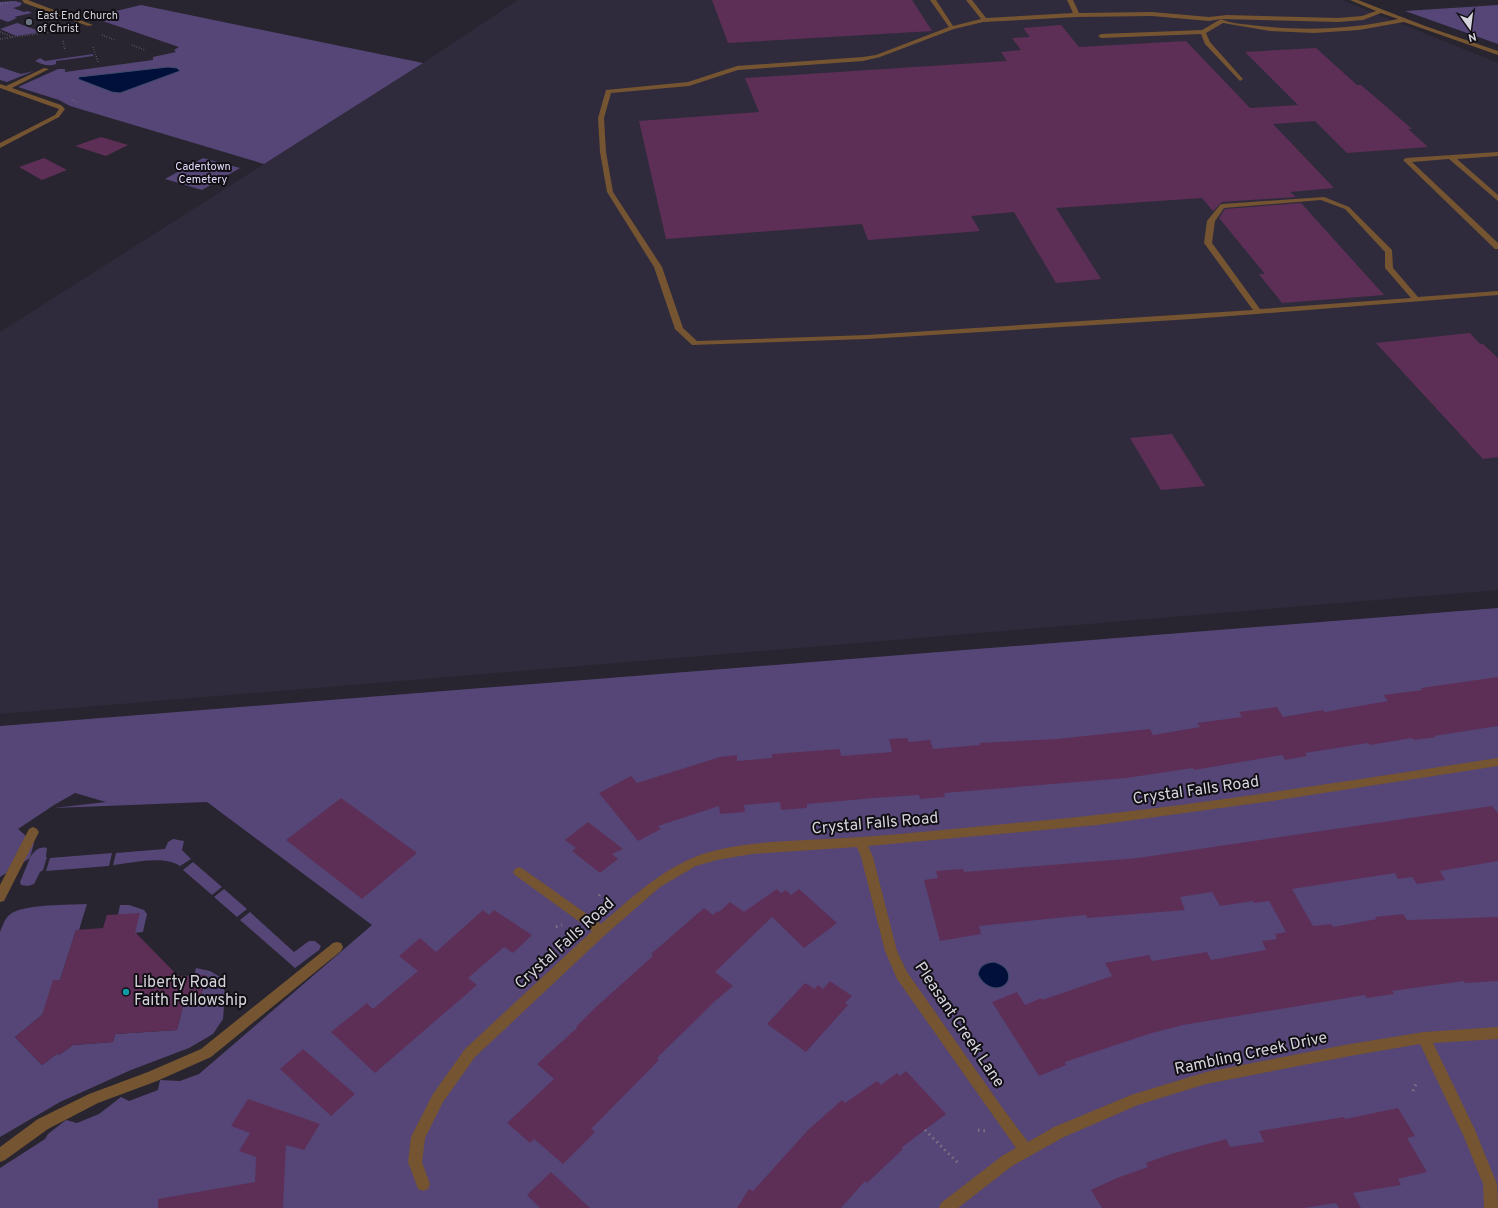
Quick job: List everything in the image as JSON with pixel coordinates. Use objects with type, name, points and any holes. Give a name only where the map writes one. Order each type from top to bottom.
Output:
[{"type":"street","points":[[25,0],[26,2],[90,25]]},
{"type":"street","points":[[933,0],[952,28]]},
{"type":"street","points":[[969,0],[985,20]]},
{"type":"street","points":[[1070,0],[1077,14]]},
{"type":"street","points":[[1354,0],[1403,20],[1498,53]]},
{"type":"street","points":[[1209,19],[1227,17],[1349,20],[1363,18],[1380,11]]},
{"type":"street","points":[[1403,20],[1365,28],[1337,31],[1270,30],[1209,19],[1152,14],[1077,14],[985,20],[952,28],[878,56],[864,59],[737,68],[689,84],[608,91],[601,118],[603,152],[610,192],[658,267],[679,329],[695,343],[867,337],[1258,312],[1498,292]]},
{"type":"street","points":[[1349,20],[1365,28]]},
{"type":"street","points":[[1102,36],[1203,32],[1221,21]]},
{"type":"street","points":[[1203,32],[1207,43],[1240,79]]},
{"type":"street","points":[[3,87],[46,69]]},
{"type":"street","points":[[0,146],[50,120],[62,111],[59,106],[3,87]]},
{"type":"street","points":[[1490,154],[1498,161]]},
{"type":"street","points":[[1498,154],[1406,160],[1498,247]]},
{"type":"street","points":[[1451,157],[1498,199]]},
{"type":"street","points":[[1258,312],[1208,243],[1211,221],[1222,206],[1322,198],[1347,208],[1389,252],[1389,268],[1416,299]]},
{"type":"street","name":"Crystal Falls Road","points":[[423,1184],[415,1162],[418,1137],[438,1098],[470,1053],[601,931],[656,884],[692,863],[717,855],[752,849],[861,842],[1133,816],[1318,790],[1498,762]]},
{"type":"street","points":[[0,897],[33,832]]},
{"type":"street","name":"Pleasant Creek Lane","points":[[861,842],[867,857],[891,951],[902,975],[996,1110],[1026,1150]]},
{"type":"street","points":[[519,872],[601,931]]},
{"type":"street","points":[[0,1155],[43,1124],[94,1098],[152,1076],[206,1053],[336,947]]},
{"type":"street","name":"Rambling Creek Drive","points":[[946,1208],[1007,1161],[1026,1150],[1059,1132],[1136,1099],[1206,1078],[1350,1050],[1424,1038],[1498,1033]]},
{"type":"street","points":[[1424,1038],[1470,1134],[1490,1184],[1491,1208]]},
{"type":"path","points":[[0,4],[13,2]]},
{"type":"path","points":[[0,39],[69,30]]},
{"type":"path","points":[[43,31],[48,33]]},
{"type":"path","points":[[0,32],[14,37]]},
{"type":"path","points":[[102,35],[115,40]]},
{"type":"path","points":[[63,40],[65,51]]},
{"type":"path","points":[[132,45],[145,50]]},
{"type":"path","points":[[93,47],[98,62]]},
{"type":"path","points":[[556,927],[562,925]]},
{"type":"path","points":[[1413,1091],[1416,1084]]},
{"type":"path","points":[[925,1130],[958,1163]]},
{"type":"path","points":[[978,1130],[985,1131]]},
{"type":"shaded area","points":[[518,0],[1342,0],[1498,63],[1498,590],[0,714],[0,332],[423,63]]},
{"type":"green space","points":[[15,1],[22,3],[20,6],[13,8],[32,13],[14,17],[17,18],[8,22],[0,19],[0,2]]},
{"type":"green space","points":[[141,5],[423,63],[264,164],[70,106],[59,100],[18,87],[58,69],[65,69],[65,72],[153,60],[153,57],[176,52],[174,50],[179,47],[91,17]]},
{"type":"green space","points":[[1498,5],[1498,44],[1405,11]]},
{"type":"green space","points":[[17,23],[44,32],[16,36],[0,29]]},
{"type":"green space","points":[[93,54],[93,56],[56,61],[56,64],[51,65],[42,64],[35,61],[40,58],[45,61]]},
{"type":"green space","points":[[0,67],[21,74],[34,71],[7,82],[0,80]]},
{"type":"green space","name":"Cadentown Cemetery","points":[[203,158],[240,168],[202,190],[165,179]]},
{"type":"green space","points":[[1498,608],[1498,1208],[0,1208],[0,1168],[45,1139],[48,1134],[66,1120],[77,1123],[99,1114],[121,1097],[129,1101],[158,1090],[160,1080],[180,1081],[199,1074],[372,925],[207,802],[54,808],[106,802],[75,793],[18,829],[34,843],[30,858],[0,877],[0,726]]},
{"type":"green space","points":[[173,839],[184,841],[182,850],[191,859],[180,866],[157,860],[113,865],[116,853],[165,849],[168,842]]},
{"type":"green space","points":[[47,848],[47,857],[43,870],[40,872],[34,884],[28,886],[21,885],[20,882],[30,858],[37,850]]},
{"type":"green space","points":[[112,853],[109,866],[46,871],[50,858]]},
{"type":"green space","points":[[193,862],[222,887],[212,895],[183,870]]},
{"type":"green space","points":[[224,889],[247,909],[237,917],[214,897]]},
{"type":"green space","points":[[87,904],[79,930],[76,930],[60,980],[42,1015],[15,1037],[42,1065],[58,1053],[59,1055],[73,1045],[113,1042],[115,1034],[177,1030],[183,1006],[199,1004],[206,975],[194,976],[196,968],[210,971],[222,978],[225,994],[223,1019],[213,1034],[189,1048],[131,1070],[60,1102],[0,1137],[0,932],[4,921],[12,913],[27,908],[37,906]]},
{"type":"green space","points":[[120,905],[129,905],[144,910],[147,914],[143,932],[134,933],[118,915]]},
{"type":"green space","points":[[250,912],[294,952],[309,941],[315,941],[321,946],[319,950],[295,968],[240,920]]},
{"type":"water","points":[[168,67],[177,68],[180,71],[120,93],[112,92],[78,79],[79,77]]},
{"type":"water","points":[[994,962],[1001,965],[1008,971],[1009,977],[1005,985],[996,988],[988,985],[980,979],[978,974],[980,968],[984,965]]},
{"type":"building","points":[[712,0],[912,0],[932,31],[728,43]]},
{"type":"building","points":[[1061,25],[1079,47],[1186,41],[1250,108],[1298,105],[1245,52],[1316,48],[1357,85],[1361,85],[1412,129],[1408,129],[1428,147],[1347,153],[1315,121],[1273,124],[1334,188],[1290,192],[1296,197],[1222,202],[1213,211],[1202,198],[1056,208],[1101,279],[1056,283],[1014,212],[971,216],[980,231],[868,240],[862,224],[666,239],[639,121],[759,112],[745,78],[1007,61],[1001,52],[1021,50],[1012,38],[1030,37],[1023,28]]},
{"type":"building","points":[[101,137],[128,145],[106,156],[75,146]]},
{"type":"building","points":[[44,158],[67,170],[42,180],[19,167]]},
{"type":"building","points":[[1301,203],[1384,295],[1282,303],[1259,274],[1265,274],[1219,218],[1225,209]]},
{"type":"building","points":[[1470,333],[1480,344],[1483,344],[1498,358],[1498,457],[1483,459],[1376,343]]},
{"type":"building","points":[[1172,434],[1205,486],[1161,490],[1130,438]]},
{"type":"building","points":[[1498,677],[1498,726],[1434,736],[1436,737],[1414,740],[1412,738],[1370,745],[1368,743],[1305,753],[1307,756],[1285,760],[1282,755],[1194,770],[1193,768],[1126,778],[944,793],[945,797],[920,799],[919,795],[874,798],[807,804],[807,808],[781,810],[780,802],[744,805],[745,812],[720,814],[719,806],[658,826],[661,829],[638,841],[599,793],[631,776],[637,783],[720,757],[737,755],[737,761],[772,758],[772,754],[840,749],[841,756],[892,752],[889,739],[907,738],[909,742],[930,740],[933,749],[980,745],[979,743],[1057,739],[1150,729],[1153,735],[1200,727],[1197,723],[1242,717],[1239,712],[1277,707],[1283,717],[1323,710],[1325,712],[1388,701],[1383,695],[1423,690],[1421,688]]},
{"type":"building","points":[[341,798],[417,853],[362,899],[286,840]]},
{"type":"building","points":[[1492,806],[1498,813],[1498,861],[1440,871],[1445,880],[1417,884],[1412,877],[1398,879],[1395,873],[1292,889],[1313,926],[1331,924],[1333,927],[1377,919],[1375,917],[1403,914],[1407,920],[1498,917],[1498,981],[1465,983],[1464,981],[1392,991],[1394,994],[1367,998],[1365,995],[1183,1025],[1152,1033],[1065,1062],[1066,1065],[1039,1076],[992,1002],[1017,992],[1025,1005],[1041,998],[1042,1000],[1112,976],[1105,963],[1149,955],[1152,961],[1207,952],[1211,960],[1266,950],[1262,941],[1277,939],[1275,934],[1286,932],[1269,901],[1254,903],[1253,901],[1220,906],[1212,892],[1180,897],[1185,910],[1087,918],[1086,915],[979,926],[981,934],[940,941],[924,880],[938,878],[936,871],[963,869],[964,872],[1138,858]]},
{"type":"building","points":[[588,822],[623,849],[612,854],[618,859],[600,873],[572,851],[576,848],[565,840]]},
{"type":"building","points":[[777,889],[781,893],[786,890],[791,895],[799,889],[837,923],[804,948],[772,917],[715,972],[733,986],[714,1002],[657,1058],[659,1060],[591,1129],[595,1132],[563,1164],[534,1139],[530,1143],[507,1123],[554,1079],[537,1064],[577,1028],[576,1027],[596,1007],[653,956],[651,954],[704,908],[713,915],[717,911],[719,912],[730,902],[744,912]]},
{"type":"building","points":[[483,910],[489,915],[494,910],[532,935],[513,953],[504,947],[468,978],[477,985],[375,1073],[331,1032],[367,1003],[373,1009],[418,971],[399,956],[420,938],[436,952]]},
{"type":"building","name":"Liberty Road Faith Fellowship","points":[[140,913],[135,932],[178,976],[206,975],[199,1004],[183,1006],[177,1030],[115,1034],[113,1042],[73,1045],[59,1055],[58,1053],[42,1065],[15,1037],[42,1015],[53,980],[60,980],[76,930],[103,928],[107,915]]},
{"type":"building","points":[[830,981],[852,996],[845,1003],[848,1005],[806,1052],[767,1024],[805,983],[815,989],[818,985],[823,989]]},
{"type":"building","points":[[303,1049],[355,1094],[331,1116],[280,1069]]},
{"type":"building","points":[[906,1071],[946,1114],[901,1148],[903,1149],[867,1183],[865,1181],[841,1208],[737,1208],[749,1189],[753,1191],[808,1130],[842,1100],[845,1103],[877,1081],[881,1085],[897,1073],[900,1076]]},
{"type":"building","points":[[248,1099],[320,1124],[304,1150],[286,1145],[283,1208],[158,1208],[158,1199],[255,1182],[256,1157],[239,1151],[250,1133],[231,1126]]},
{"type":"building","points":[[1398,1108],[1415,1136],[1407,1138],[1427,1172],[1398,1179],[1401,1185],[1353,1193],[1361,1208],[1339,1208],[1336,1203],[1304,1208],[1102,1208],[1091,1190],[1117,1178],[1148,1167],[1146,1163],[1171,1154],[1226,1139],[1230,1147],[1264,1142],[1259,1131],[1344,1117],[1345,1119]]},
{"type":"building","points":[[551,1172],[590,1208],[540,1208],[527,1195]]},
{"type":"place","name":"East End Church of Christ","points":[[29,22]]},
{"type":"place","name":"Liberty Road Faith Fellowship","points":[[126,992]]}]
